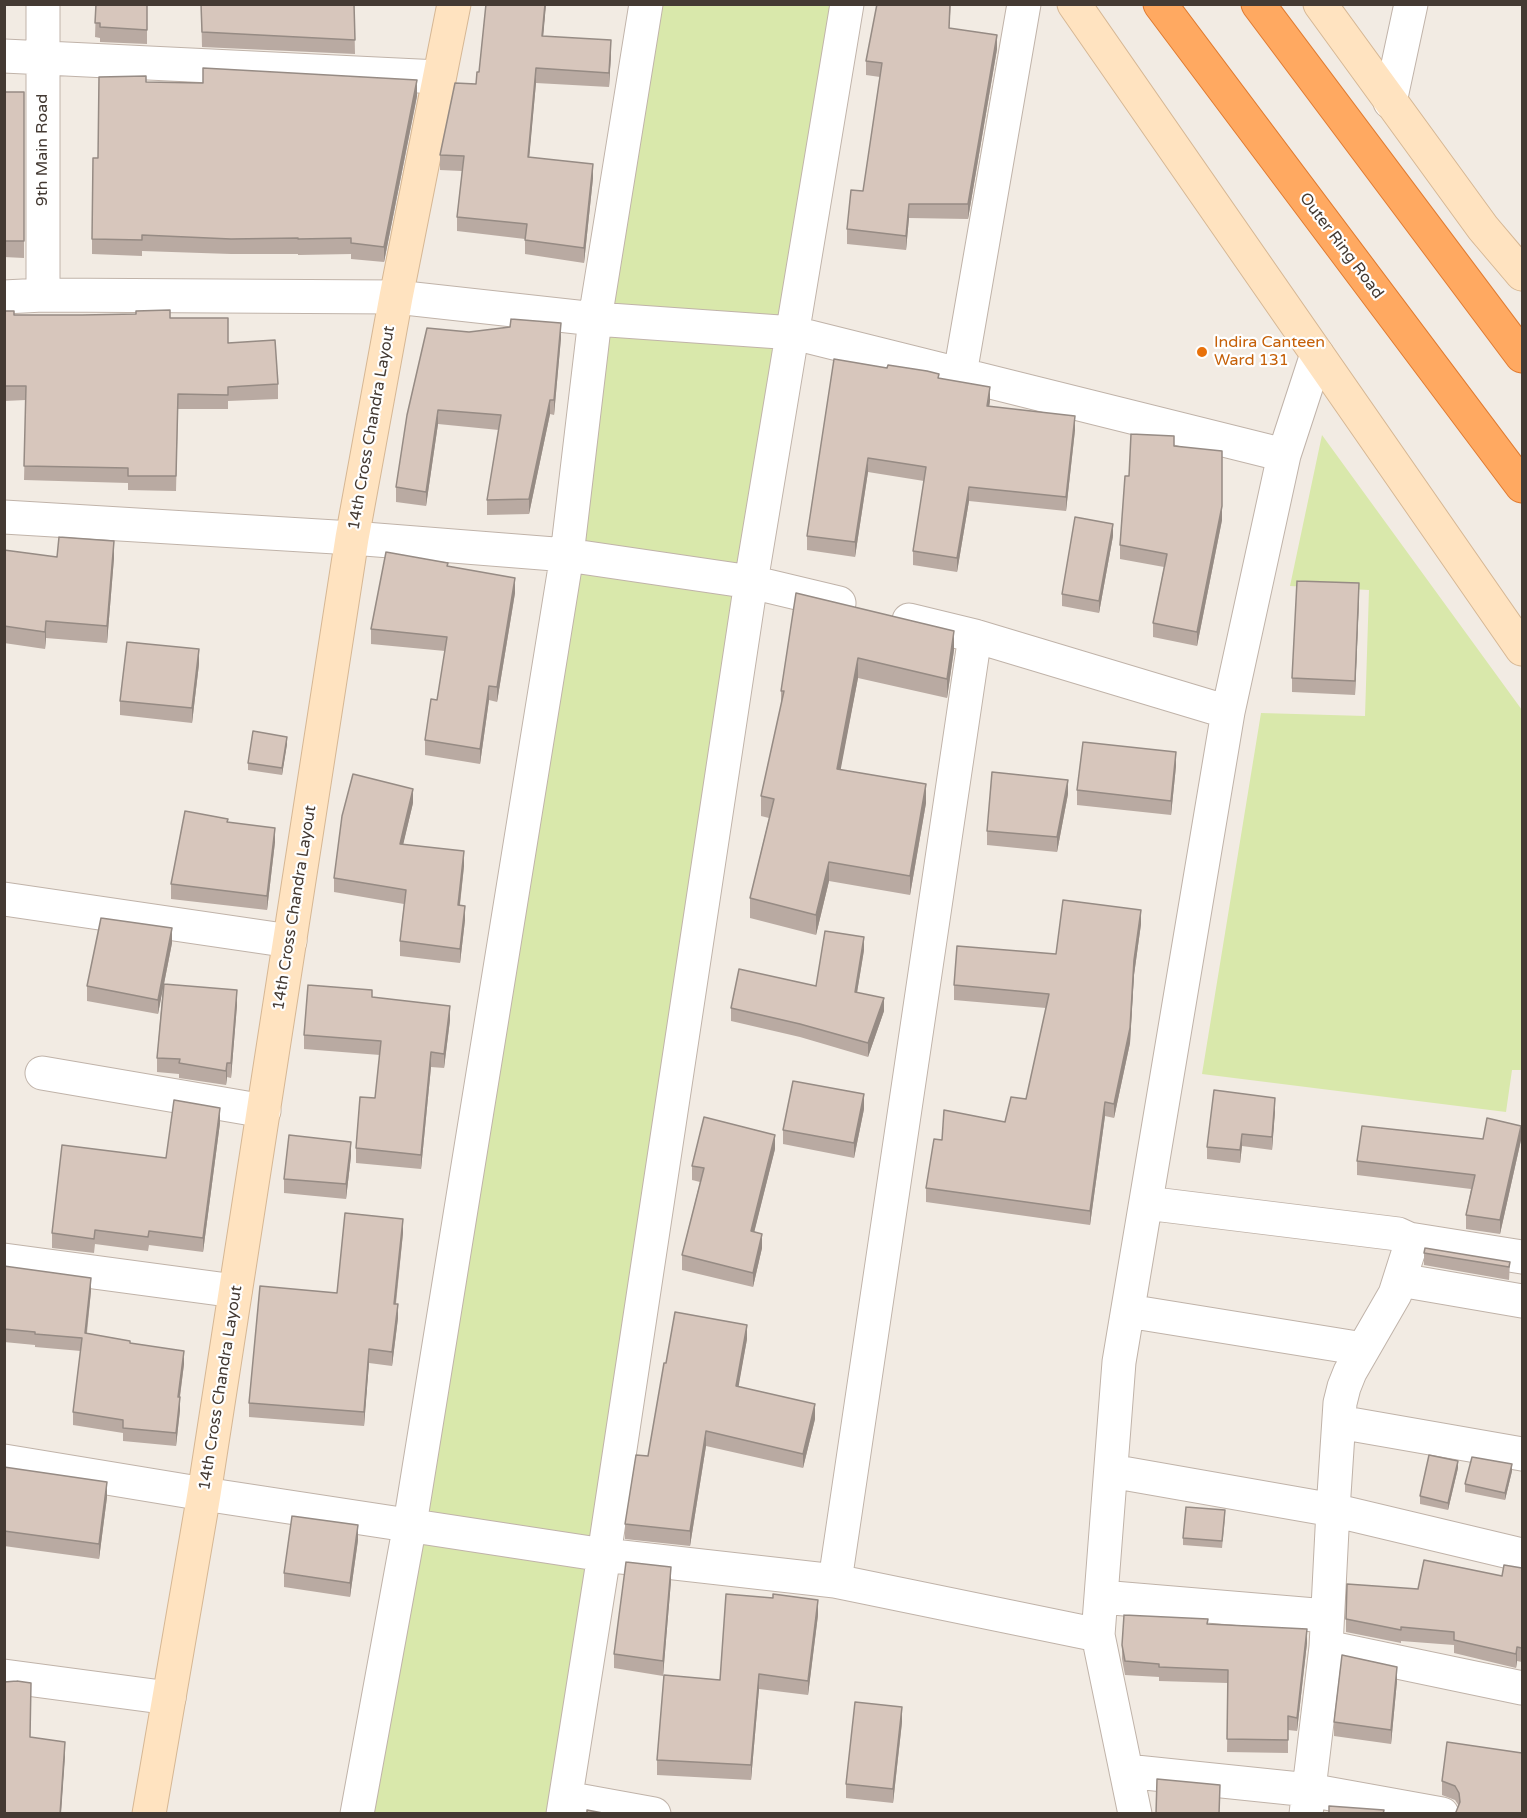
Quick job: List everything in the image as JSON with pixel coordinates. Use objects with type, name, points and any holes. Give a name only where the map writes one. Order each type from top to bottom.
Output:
[{"type":"highway","name":"Outer Ring Road","points":[[1160,4],[1522,486]]},
{"type":"highway","points":[[1258,4],[1522,356]]},
{"type":"street","name":"9th Main Road","points":[[43,4],[43,295]]},
{"type":"street","name":"14th Cross Chandra Layout","points":[[149,1814],[204,1494],[352,538],[396,297],[454,4]]},
{"type":"street","points":[[357,1814],[410,1524],[567,555],[595,319],[646,4]]},
{"type":"street","points":[[654,1814],[565,1806],[751,582],[847,4]]},
{"type":"street","points":[[960,374],[1024,4]]},
{"type":"street","points":[[1074,4],[1522,649]]},
{"type":"street","points":[[1320,4],[1483,228],[1522,274]]},
{"type":"street","points":[[1390,102],[1411,4]]},
{"type":"street","points":[[4,56],[439,77]]},
{"type":"street","points":[[4,297],[43,295],[396,297],[595,319],[794,333],[1284,455]]},
{"type":"street","points":[[1135,1814],[1098,1635],[1119,1362],[1228,712],[1284,455],[1317,354]]},
{"type":"street","points":[[4,517],[352,538],[567,555],[751,582],[975,636],[1228,712]]},
{"type":"street","points":[[835,1581],[975,636]]},
{"type":"street","points":[[4,899],[290,941]]},
{"type":"street","points":[[42,1073],[264,1111]]},
{"type":"street","points":[[1146,1203],[1398,1234],[1409,1239],[1522,1257]]},
{"type":"street","points":[[1308,1802],[1326,1632],[1332,1510],[1344,1387],[1387,1309],[1400,1280],[1409,1251],[1409,1239]]},
{"type":"street","points":[[4,1260],[236,1291]]},
{"type":"street","points":[[1400,1280],[1522,1301]]},
{"type":"street","points":[[1128,1311],[1363,1349]]},
{"type":"street","points":[[1339,1422],[1522,1454]]},
{"type":"street","points":[[4,1461],[204,1494],[604,1554],[835,1581],[1098,1635]]},
{"type":"street","points":[[1111,1471],[1332,1510],[1522,1555]]},
{"type":"street","points":[[1101,1597],[1326,1632],[1522,1688]]},
{"type":"street","points":[[4,1676],[169,1698]]},
{"type":"street","points":[[1126,1771],[1308,1802],[1442,1814]]},
{"type":"green space","points":[[646,5],[847,5],[563,1813],[357,1814]]},
{"type":"green space","points":[[1322,435],[1522,710],[1522,1070],[1512,1070],[1506,1112],[1202,1074],[1261,713],[1365,716],[1369,590],[1290,586]]},
{"type":"building","points":[[96,4],[147,4],[147,30],[100,27],[100,23],[95,23]]},
{"type":"building","points":[[201,4],[354,4],[355,40],[202,32]]},
{"type":"building","points":[[486,4],[545,4],[542,36],[611,40],[609,73],[536,68],[528,157],[593,164],[584,248],[525,240],[527,224],[457,217],[464,156],[440,155],[455,83],[476,84]]},
{"type":"building","points":[[877,4],[950,4],[949,28],[997,35],[968,204],[909,204],[906,236],[847,229],[851,190],[863,191],[882,63],[866,61]]},
{"type":"building","points":[[203,68],[417,80],[384,247],[351,243],[351,238],[231,239],[142,235],[142,240],[92,239],[93,158],[98,158],[99,77],[146,76],[146,82],[203,83]]},
{"type":"building","points":[[4,92],[24,92],[24,241],[4,241]]},
{"type":"building","points":[[170,310],[170,318],[228,318],[228,343],[275,340],[278,384],[228,387],[228,395],[178,394],[176,476],[128,476],[128,468],[24,466],[26,386],[4,386],[4,311],[14,311],[14,315],[82,315],[136,314],[136,311]]},
{"type":"building","points":[[511,319],[561,323],[554,400],[550,400],[529,499],[487,500],[501,415],[438,410],[426,492],[396,487],[407,415],[427,328],[469,332],[510,327]]},
{"type":"building","points":[[834,359],[887,368],[888,365],[927,371],[939,374],[938,378],[990,387],[987,406],[1075,416],[1066,497],[969,487],[957,558],[913,551],[926,467],[868,458],[855,542],[807,536]]},
{"type":"building","points":[[1131,434],[1174,436],[1174,446],[1222,451],[1222,506],[1197,632],[1153,623],[1167,554],[1120,545],[1125,476],[1129,476]]},
{"type":"building","points":[[1075,517],[1113,524],[1099,601],[1062,594]]},
{"type":"building","points":[[59,537],[114,541],[107,626],[46,621],[45,632],[4,626],[4,550],[57,557]]},
{"type":"building","points":[[386,552],[515,578],[497,687],[489,686],[480,749],[425,740],[431,699],[437,700],[447,637],[371,629]]},
{"type":"building","points":[[1297,581],[1359,583],[1355,681],[1292,678]]},
{"type":"building","points":[[796,593],[954,631],[947,679],[858,658],[837,769],[926,784],[910,876],[829,862],[816,915],[750,898],[774,799],[761,796],[784,691],[781,691]]},
{"type":"building","points":[[127,642],[199,649],[192,708],[120,701]]},
{"type":"building","points":[[253,731],[287,737],[282,768],[248,763]]},
{"type":"building","points":[[1083,742],[1176,752],[1171,801],[1077,790]]},
{"type":"building","points":[[992,772],[1068,780],[1057,837],[987,831]]},
{"type":"building","points":[[353,774],[413,789],[400,844],[464,851],[458,905],[465,906],[460,949],[400,941],[406,890],[334,878],[342,816]]},
{"type":"building","points":[[185,811],[228,819],[227,822],[275,828],[267,896],[171,884]]},
{"type":"building","points":[[1063,900],[1141,910],[1134,960],[1130,1028],[1114,1104],[1105,1102],[1090,1211],[926,1188],[934,1139],[942,1140],[944,1110],[1005,1122],[1011,1097],[1026,1099],[1049,994],[954,985],[957,946],[1056,954]]},
{"type":"building","points":[[101,918],[172,928],[158,1000],[87,986]]},
{"type":"building","points":[[825,931],[864,937],[855,992],[884,998],[868,1043],[731,1008],[739,969],[816,986]]},
{"type":"building","points":[[164,984],[237,990],[231,1063],[227,1063],[226,1071],[179,1063],[180,1059],[157,1058]]},
{"type":"building","points":[[308,985],[372,990],[372,997],[450,1006],[444,1054],[431,1052],[421,1155],[356,1148],[360,1097],[375,1098],[381,1041],[304,1035]]},
{"type":"building","points":[[793,1081],[864,1094],[854,1143],[783,1130]]},
{"type":"building","points":[[1214,1090],[1275,1098],[1272,1137],[1242,1134],[1240,1150],[1207,1147]]},
{"type":"building","points":[[174,1100],[220,1108],[203,1238],[149,1231],[148,1237],[95,1230],[94,1239],[52,1233],[62,1145],[166,1158]]},
{"type":"building","points":[[704,1117],[775,1135],[751,1231],[762,1234],[753,1273],[682,1255],[704,1168],[692,1166]]},
{"type":"building","points":[[1487,1118],[1521,1126],[1500,1220],[1466,1215],[1475,1175],[1357,1161],[1362,1126],[1483,1139]]},
{"type":"building","points":[[289,1135],[351,1142],[346,1184],[284,1179]]},
{"type":"building","points":[[345,1213],[403,1219],[394,1304],[398,1304],[392,1352],[369,1349],[364,1412],[249,1403],[260,1286],[337,1293]]},
{"type":"building","points":[[1425,1248],[1510,1262],[1509,1267],[1424,1253]]},
{"type":"building","points":[[4,1266],[91,1278],[85,1333],[184,1351],[176,1433],[123,1428],[123,1420],[73,1412],[82,1338],[4,1329]]},
{"type":"building","points":[[675,1312],[747,1325],[736,1386],[815,1404],[803,1454],[706,1431],[690,1531],[625,1524],[636,1455],[648,1456]]},
{"type":"building","points":[[1429,1455],[1458,1461],[1448,1503],[1420,1496]]},
{"type":"building","points":[[1472,1457],[1512,1464],[1505,1493],[1465,1484]]},
{"type":"building","points":[[4,1467],[107,1482],[99,1544],[4,1531]]},
{"type":"building","points":[[1186,1507],[1225,1510],[1222,1541],[1183,1538]]},
{"type":"building","points":[[292,1516],[358,1525],[350,1583],[284,1573]]},
{"type":"building","points":[[1424,1560],[1502,1576],[1504,1565],[1522,1568],[1522,1648],[1517,1647],[1516,1654],[1454,1640],[1454,1632],[1401,1627],[1401,1630],[1346,1619],[1347,1584],[1418,1589]]},
{"type":"building","points":[[626,1562],[671,1567],[663,1661],[614,1654]]},
{"type":"building","points":[[726,1594],[773,1598],[773,1594],[818,1600],[808,1681],[759,1674],[751,1765],[657,1760],[664,1675],[720,1680]]},
{"type":"building","points":[[1124,1615],[1208,1619],[1207,1624],[1307,1629],[1297,1718],[1288,1716],[1288,1740],[1227,1739],[1228,1670],[1159,1667],[1159,1664],[1125,1661],[1122,1645]]},
{"type":"building","points":[[1342,1655],[1397,1667],[1391,1730],[1334,1722]]},
{"type":"building","points":[[4,1682],[31,1683],[30,1737],[65,1742],[60,1814],[4,1814]]},
{"type":"building","points":[[855,1702],[902,1707],[893,1789],[846,1784]]},
{"type":"building","points":[[1447,1742],[1522,1753],[1522,1814],[1454,1814],[1460,1802],[1459,1793],[1455,1786],[1442,1781]]},
{"type":"building","points":[[1157,1779],[1220,1785],[1219,1814],[1156,1814]]},
{"type":"building","points":[[1329,1806],[1384,1810],[1383,1814],[1329,1814]]},
{"type":"building","points":[[587,1810],[608,1814],[587,1814]]},
{"type":"place","name":"Indira Canteen Ward 131","points":[[1202,352]]}]
